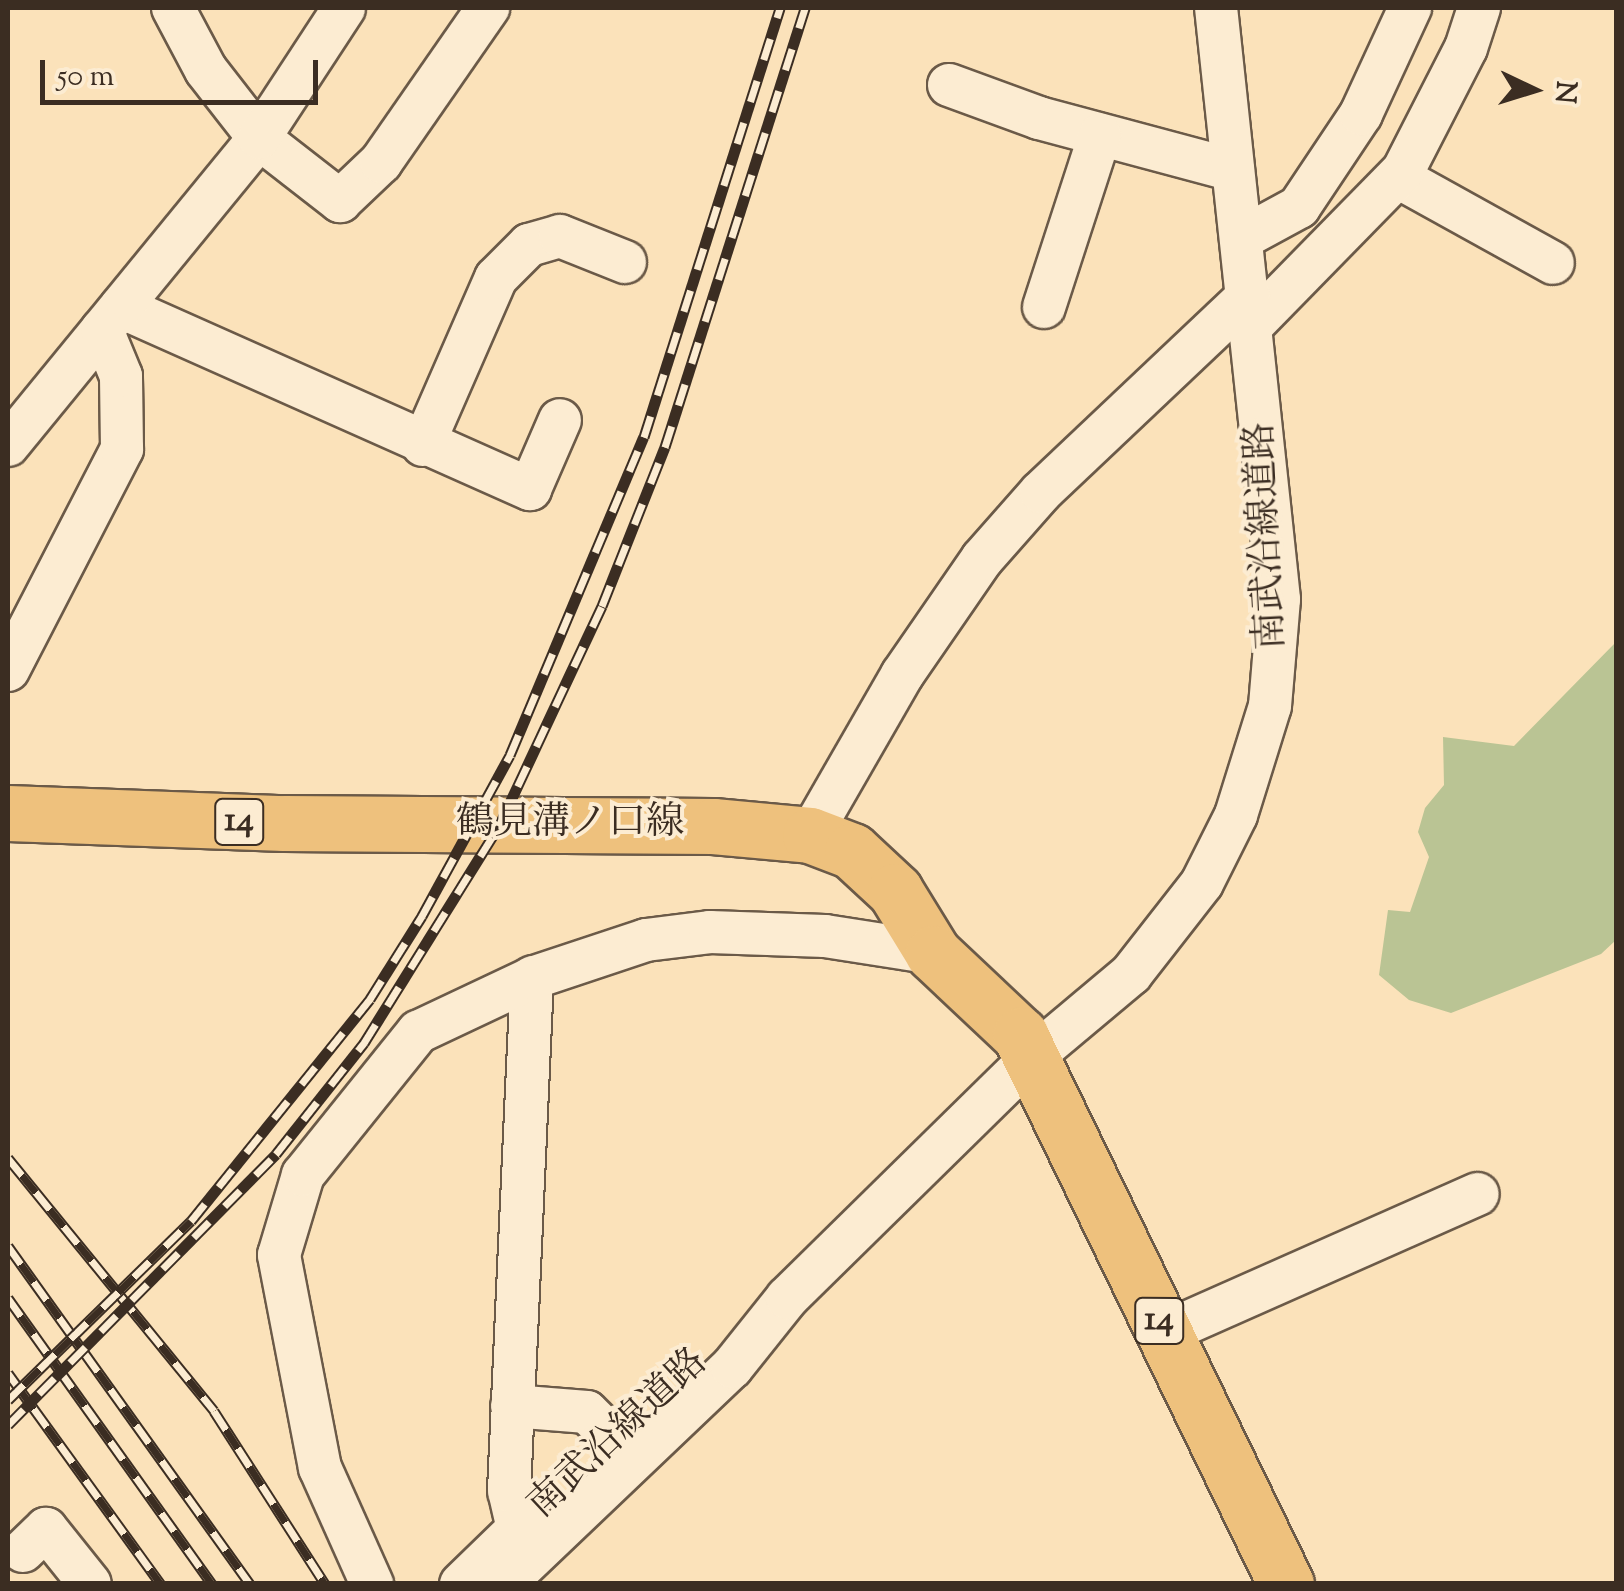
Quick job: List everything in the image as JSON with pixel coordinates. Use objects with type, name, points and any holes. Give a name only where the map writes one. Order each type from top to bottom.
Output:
[{"type":"main road","name":"鶴見溝ノ口線","points":[[8,813],[284,823],[713,826],[810,835],[852,851],[882,875],[933,953],[1020,1036],[1032,1057]]},
{"type":"main road","name":"14","points":[[1032,1057],[1286,1584]]},
{"type":"street","points":[[172,8],[206,70],[259,138],[340,201],[382,162],[488,8]]},
{"type":"street","points":[[8,444],[259,138],[344,8]]},
{"type":"street","name":"南武沿線道路","points":[[504,1584],[732,1367],[786,1298],[1032,1057],[1092,1011],[1180,915],[1220,850],[1263,743],[1279,599],[1216,8]]},
{"type":"street","points":[[1242,238],[1299,207],[1361,114],[1410,8]]},
{"type":"street","points":[[810,835],[902,675],[982,559],[1041,492],[1398,177],[1466,48],[1479,8]]},
{"type":"street","points":[[948,85],[1100,135],[1233,170]]},
{"type":"street","points":[[1044,307],[1100,135]]},
{"type":"street","points":[[1398,177],[1553,263]]},
{"type":"street","points":[[423,445],[496,278],[529,245],[560,236],[625,262]]},
{"type":"street","points":[[111,318],[530,489],[560,420]]},
{"type":"street","points":[[8,670],[122,449],[121,376],[111,318]]},
{"type":"street","points":[[372,1584],[320,1468],[279,1255],[303,1175],[418,1032],[532,978],[646,940],[710,932],[825,936],[933,953]]},
{"type":"street","points":[[518,1529],[510,1491],[512,1406],[532,978]]},
{"type":"street","points":[[1164,1333],[1478,1194]]},
{"type":"street","name":"南武沿線道路","points":[[461,1584],[713,1347],[786,1298]]},
{"type":"street","points":[[512,1406],[587,1412],[614,1439]]},
{"type":"street","points":[[23,1551],[46,1530],[90,1584]]},
{"type":"green space","points":[[1616,642],[1616,940],[1601,954],[1451,1013],[1409,1000],[1379,975],[1388,910],[1410,912],[1429,857],[1418,832],[1425,808],[1444,785],[1443,737],[1514,746]]},
{"type":"railway","points":[[8,1400],[191,1221],[370,999],[422,916],[510,755],[644,437],[780,8]]},
{"type":"railway","points":[[8,1425],[276,1154],[364,1043],[499,826],[602,606],[665,447],[805,8]]},
{"type":"railway","points":[[8,1158],[214,1411],[325,1584]]},
{"type":"railway","points":[[8,1246],[250,1584]]},
{"type":"railway","points":[[8,1298],[212,1584]]},
{"type":"railway","points":[[8,1373],[161,1584]]}]
